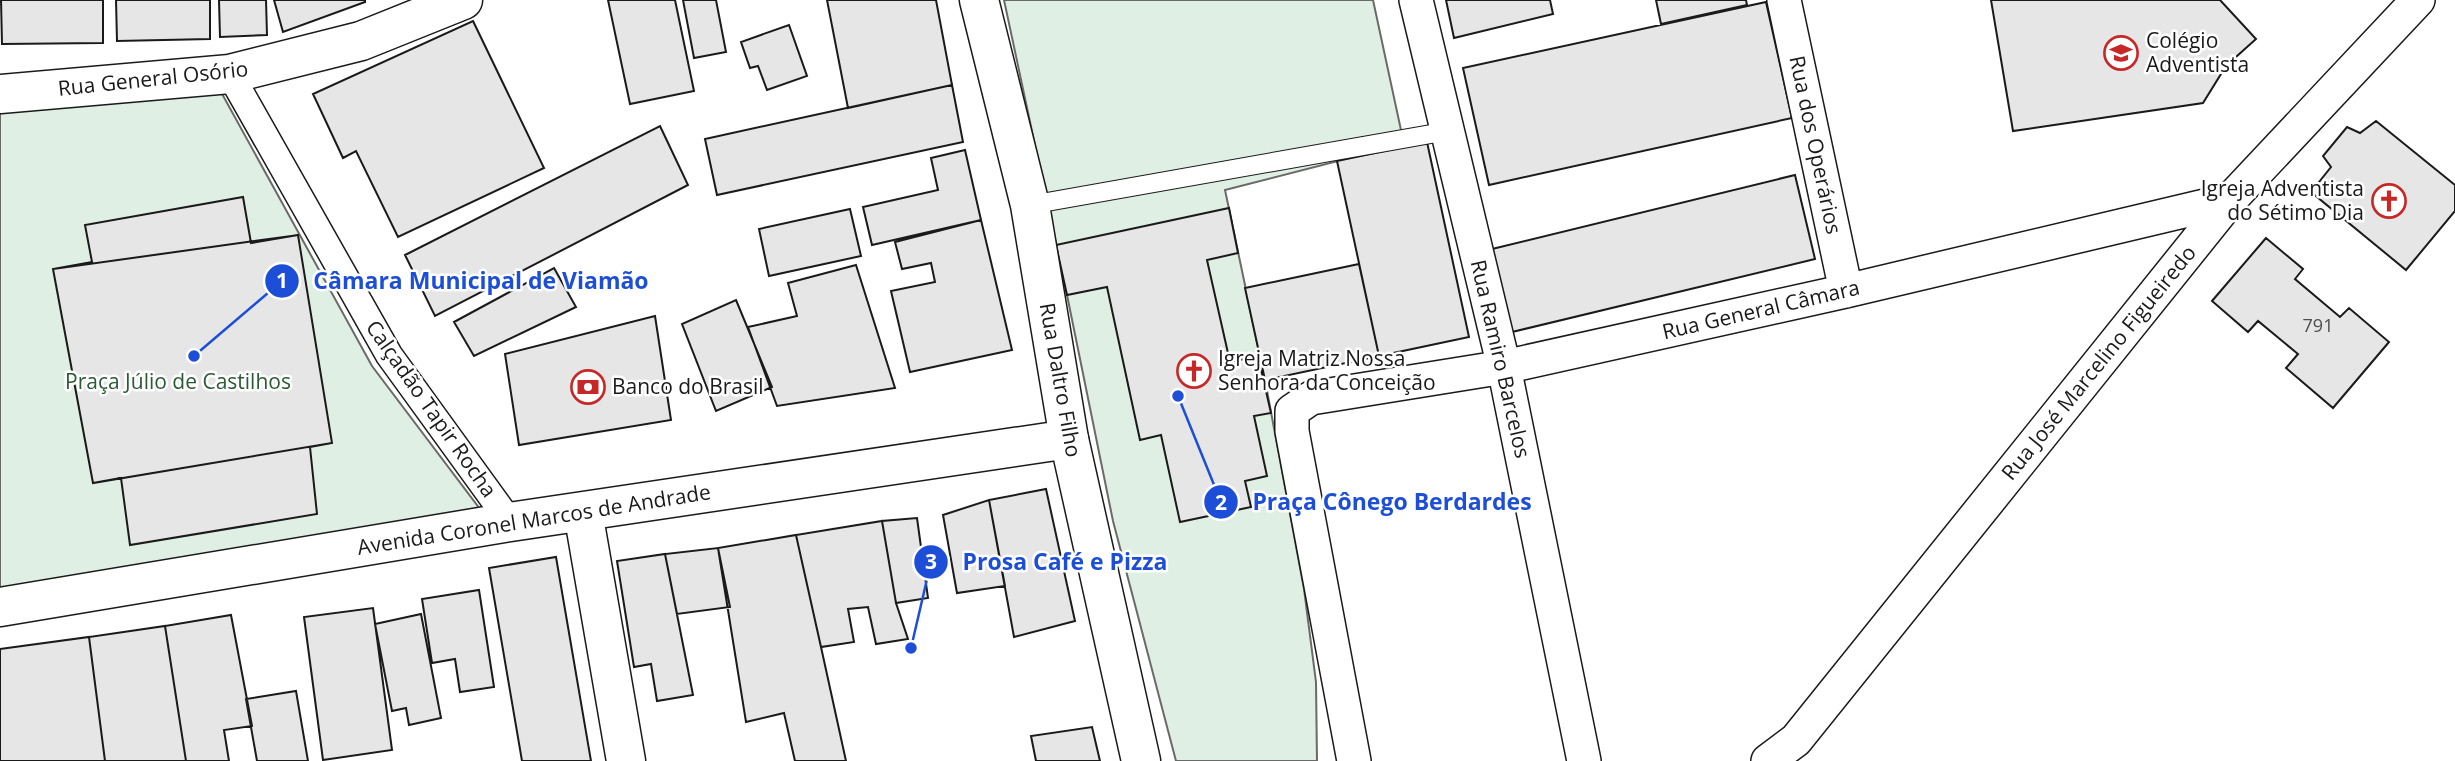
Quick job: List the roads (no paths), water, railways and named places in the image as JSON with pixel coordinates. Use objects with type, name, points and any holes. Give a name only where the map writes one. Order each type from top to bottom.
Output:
[{"type":"main road","name":"Rua General Osório","points":[[0,94],[230,74],[361,41],[463,0]]},
{"type":"main road","name":"Rua Daltro Filho","points":[[979,0],[1030,205],[1069,439],[1140,761]]},
{"type":"main road","name":"Avenida Coronel Marcos de Andrade","points":[[0,607],[509,522],[1069,439]]},
{"type":"main road","points":[[583,512],[626,761]]},
{"type":"street","name":"Rua Ramiro Barcelos","points":[[1416,0],[1504,367],[1584,761]]},
{"type":"street","name":"Rua dos Operários","points":[[1784,0],[1846,291]]},
{"type":"street","name":"Rua José Marcelino Figueiredo","points":[[1768,761],[1796,740],[2230,200],[2418,0]]},
{"type":"street","name":"Calçadão Tapir Rocha","points":[[230,74],[389,355],[509,522]]},
{"type":"street","name":"Rua General Câmara","points":[[1354,761],[1292,431],[1292,411],[1311,398],[1504,367],[1846,291],[2230,200]]},
{"type":"lane","points":[[1030,205],[1448,131]]},
{"type":"place","name":"Colégio Adventista","points":[[2121,53]]},
{"type":"place","name":"Igreja Adventista do Sétimo Dia","points":[[2389,201]]},
{"type":"place","name":"Câmara Municipal de Viamão","points":[[194,356]]},
{"type":"place","name":"Igreja Matriz Nossa Senhora da Conceição","points":[[1194,371]]},
{"type":"place","name":"Banco do Brasil","points":[[588,387]]},
{"type":"place","name":"Praça Cônego Berdardes","points":[[1178,396]]},
{"type":"place","name":"Prosa Café e Pizza","points":[[911,648]]},
{"type":"park label","name":"Praça Júlio de Castilhos","points":[[178,382]]}]
